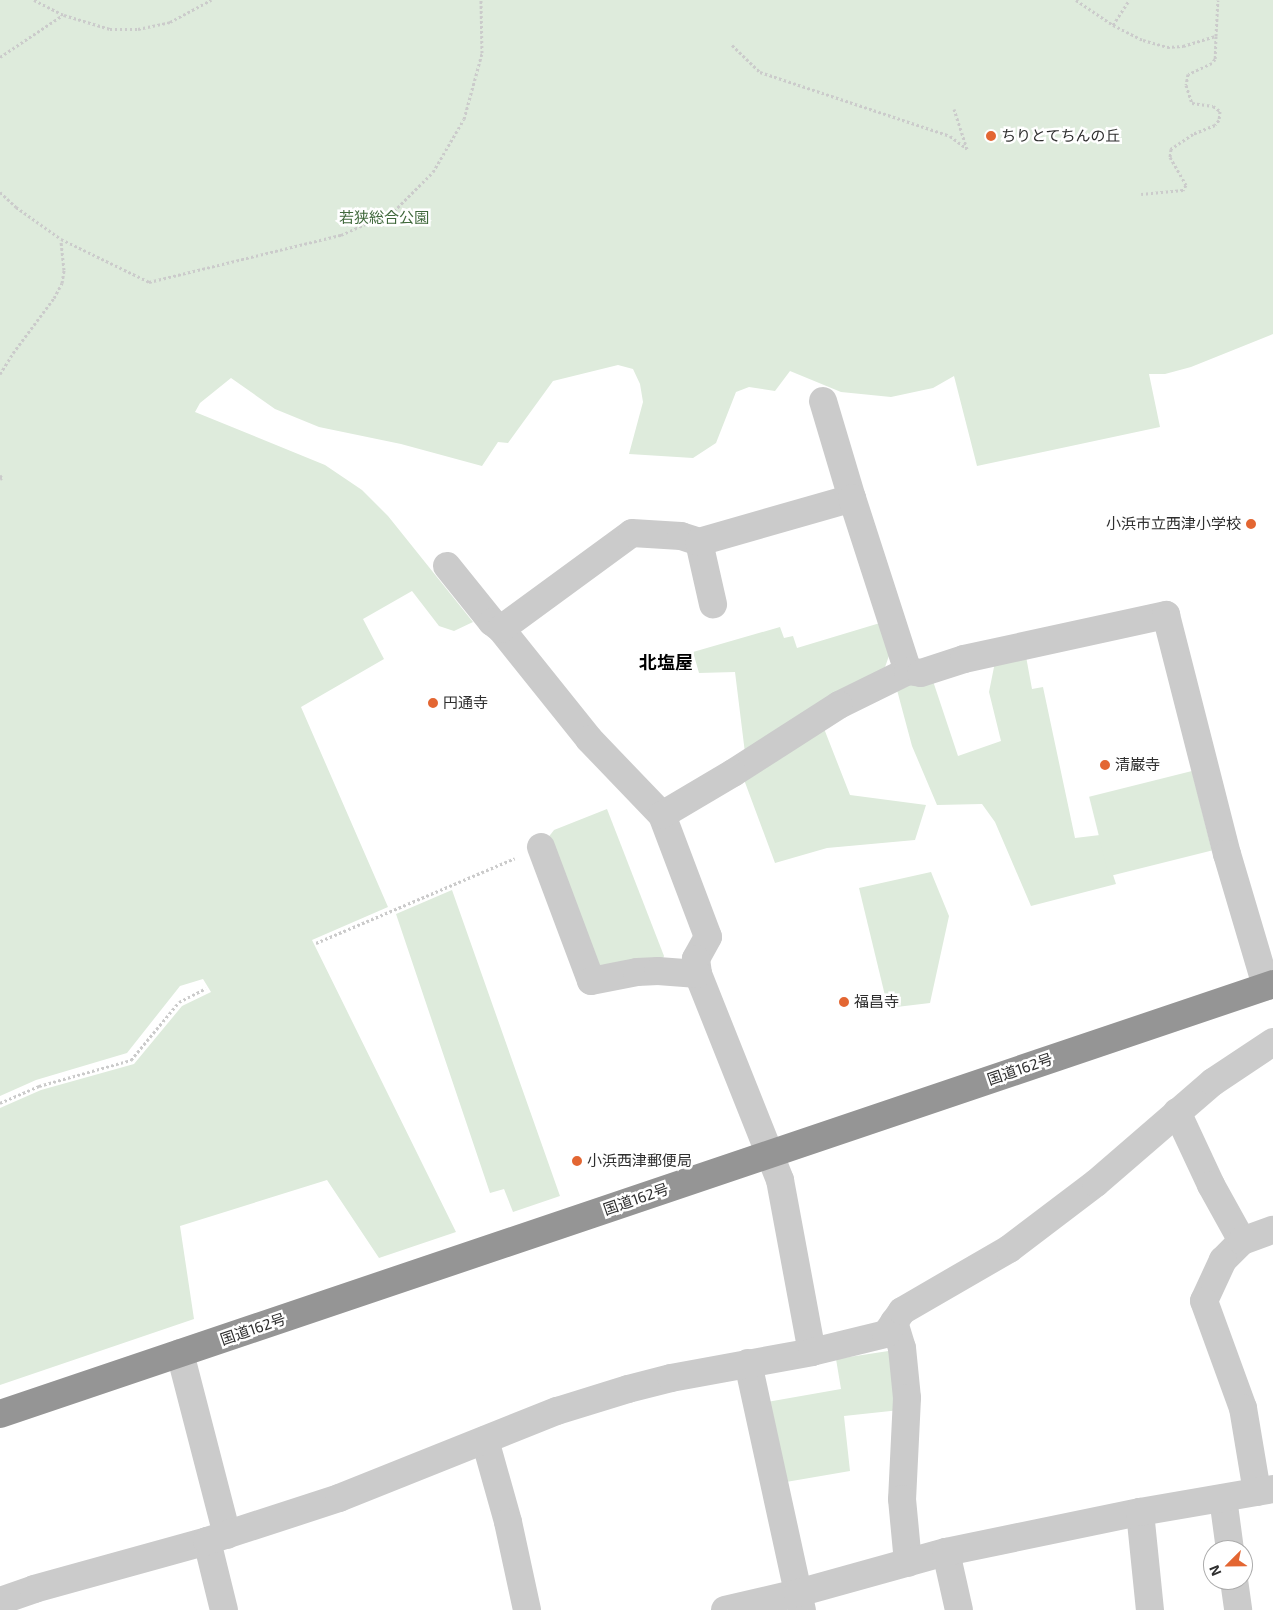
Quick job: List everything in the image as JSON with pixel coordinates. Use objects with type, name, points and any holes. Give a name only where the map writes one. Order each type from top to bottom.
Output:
[{"type":"highway","name":"国道162号","points":[[0,1414],[1270,985]]},
{"type":"street","points":[[823,401],[908,671]]},
{"type":"street","points":[[501,629],[632,533],[681,536],[699,542],[852,498]]},
{"type":"street","points":[[699,542],[713,604]]},
{"type":"street","points":[[447,566],[492,622],[501,629],[589,739],[662,815],[708,937],[696,959],[698,974],[780,1180],[812,1352]]},
{"type":"street","points":[[662,815],[733,773],[839,705],[908,671],[921,674],[964,659],[1166,615],[1227,854],[1270,985]]},
{"type":"street","points":[[541,847],[591,981],[637,972],[658,971],[698,974]]},
{"type":"street","points":[[0,1601],[34,1589],[217,1538],[339,1498],[557,1411],[628,1389],[748,1363],[812,1352],[886,1334],[902,1311],[1009,1250],[1096,1183],[1213,1082],[1273,1042]]},
{"type":"street","points":[[1177,1112],[1211,1185],[1242,1241]]},
{"type":"street","points":[[725,1610],[800,1601],[908,1563],[946,1552],[1140,1512],[1265,1490],[1243,1408],[1204,1301],[1223,1260],[1242,1241],[1273,1230]]},
{"type":"street","points":[[894,1322],[902,1348],[907,1398],[902,1499],[908,1563]]},
{"type":"street","points":[[180,1353],[217,1538],[224,1610]]},
{"type":"street","points":[[748,1363],[800,1601]]},
{"type":"street","points":[[485,1440],[508,1522],[527,1610]]},
{"type":"street","points":[[1223,1498],[1229,1540]]},
{"type":"street","points":[[1140,1512],[1150,1610]]},
{"type":"street","points":[[946,1552],[959,1610]]},
{"type":"street","points":[[1235,1590],[1238,1610]]},
{"type":"path","points":[[34,0],[64,15],[110,28],[138,30],[170,22],[211,0]]},
{"type":"path","points":[[0,192],[16,207],[61,239],[149,282],[341,235],[394,211],[433,172],[464,119],[482,53],[481,0]]},
{"type":"path","points":[[1076,0],[1113,25],[1143,40],[1167,47],[1183,46],[1216,36]]},
{"type":"path","points":[[1113,25],[1129,0]]},
{"type":"path","points":[[1140,194],[1182,190],[1186,185],[1170,157],[1171,149],[1193,134],[1215,125],[1219,120],[1220,111],[1212,106],[1192,103],[1186,85],[1188,74],[1212,63],[1215,59],[1218,0]]},
{"type":"path","points":[[0,56],[64,15]]},
{"type":"path","points":[[732,44],[760,72],[950,136],[967,149],[954,109]]},
{"type":"path","points":[[0,374],[12,353],[54,298],[62,283],[64,270],[61,239]]},
{"type":"path","points":[[0,475],[2,478],[0,479]]},
{"type":"path","points":[[316,944],[541,847]]},
{"type":"path","points":[[0,1103],[39,1086],[132,1060],[179,1002],[206,988]]},
{"type":"green space","name":"若狭総合公園","points":[[0,0],[1273,0],[1273,334],[1191,367],[1165,374],[1149,374],[1160,427],[977,466],[954,376],[933,388],[891,397],[841,392],[790,371],[775,391],[749,387],[736,392],[716,443],[693,458],[629,454],[643,402],[640,384],[633,369],[618,365],[553,381],[508,443],[498,442],[482,466],[401,444],[319,427],[275,409],[231,378],[200,403],[195,412],[325,465],[362,490],[388,516],[473,622],[454,631],[439,626],[412,591],[363,619],[384,659],[301,707],[388,907],[312,940],[456,1232],[379,1258],[327,1180],[180,1226],[194,1319],[0,1385],[0,1108],[41,1090],[134,1064],[182,1006],[211,992],[203,979],[180,986],[127,1053],[36,1080],[0,1096]]},
{"type":"green space","points":[[880,623],[890,653],[884,670],[745,753],[735,672],[699,673],[693,652],[780,627],[784,638],[793,636],[797,648]]},
{"type":"green space","points":[[1025,651],[1032,689],[1043,687],[1075,838],[1100,835],[1116,884],[1031,906],[995,822],[982,804],[937,805],[912,746],[897,690],[931,675],[958,756],[1001,741],[989,692],[996,657]]},
{"type":"green space","points":[[823,726],[850,795],[926,805],[915,840],[827,848],[775,863],[743,777]]},
{"type":"green space","points":[[1192,771],[1212,851],[1109,876],[1089,797]]},
{"type":"green space","points":[[607,809],[664,956],[662,963],[597,965],[547,839],[554,830]]},
{"type":"green space","points":[[931,872],[949,916],[930,1003],[888,1008],[859,888]]},
{"type":"green space","points":[[452,890],[560,1196],[513,1212],[504,1189],[490,1193],[396,914]]},
{"type":"green space","points":[[895,1350],[900,1410],[844,1416],[850,1471],[786,1482],[767,1402],[841,1389],[836,1359]]},
{"type":"place","name":"ちりとてちんの丘","points":[[991,136]]},
{"type":"place","name":"小浜市立西津小学校","points":[[1251,524]]},
{"type":"place","name":"円通寺","points":[[433,703]]},
{"type":"place","name":"清巌寺","points":[[1105,765]]},
{"type":"place","name":"福昌寺","points":[[844,1002]]},
{"type":"place","name":"小浜西津郵便局","points":[[577,1161]]},
{"type":"district","name":"北塩屋","points":[[666,662]]}]
